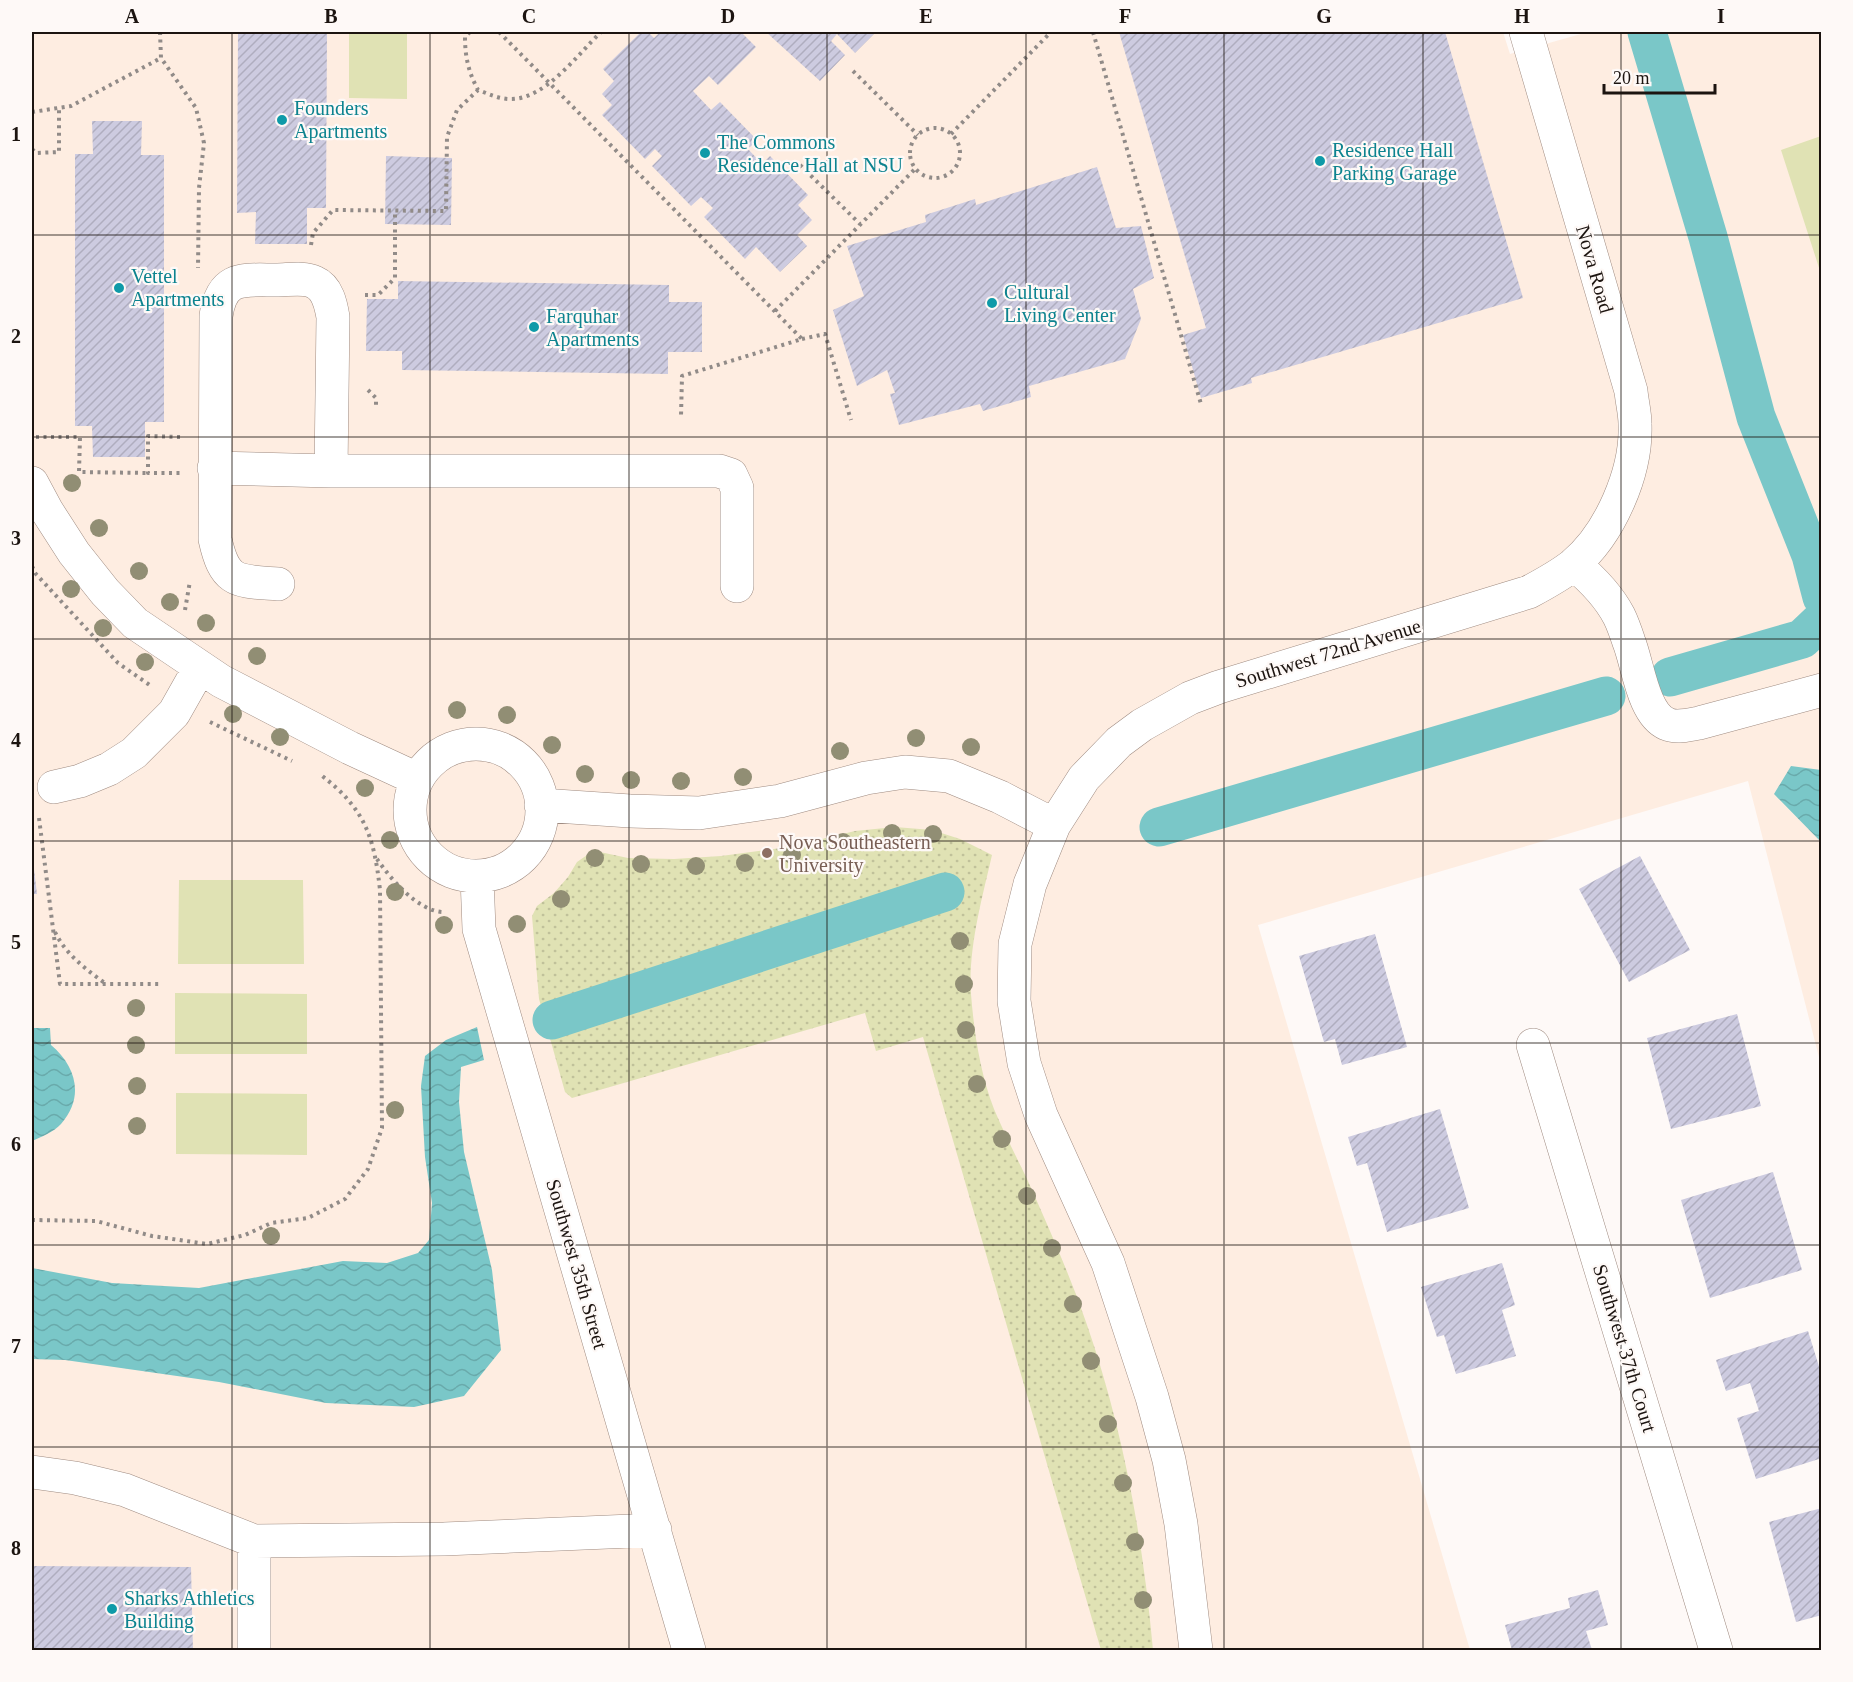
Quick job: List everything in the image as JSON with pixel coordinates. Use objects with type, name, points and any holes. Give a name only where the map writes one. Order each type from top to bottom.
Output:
[{"type":"street","name":"Nova Road","points":[[1526,32],[1631,391],[1635,425],[1632,454],[1627,480],[1616,508]]},
{"type":"street","points":[[279,584],[247,582],[235,579],[226,571],[214,539],[199,470],[218,300],[226,289],[240,280],[315,282],[323,289],[330,301],[333,317],[331,471]]},
{"type":"street","points":[[199,470],[719,471],[731,476],[736,488],[737,586]]},
{"type":"street","points":[[32,483],[74,553],[105,592],[135,623],[221,681],[350,748],[417,779]]},
{"type":"street","name":"Southwest 72nd Avenue","points":[[1196,1650],[1181,1524],[1169,1460],[1152,1397],[1108,1263],[1041,1115],[1024,1063],[1014,1001],[1015,944],[1030,884],[1054,825],[1084,778],[1119,742],[1142,725],[1173,706],[1219,687],[1529,592],[1574,564],[1603,530],[1616,508]]},
{"type":"street","points":[[1574,564],[1595,581],[1618,614],[1629,641],[1646,700],[1654,715],[1667,724],[1678,726],[1699,723],[1821,690]]},
{"type":"street","points":[[46,800],[80,781],[109,769],[134,753],[174,713],[200,667]]},
{"type":"street","points":[[467,744],[488,745],[508,753],[525,766],[536,784],[541,805],[540,826],[531,846],[517,862],[499,873],[477,877],[455,873],[435,862],[420,845],[411,824],[410,801],[417,779],[430,762],[447,750],[467,744]]},
{"type":"street","points":[[541,805],[699,813],[780,801],[866,778],[905,772],[949,776],[1000,796],[1054,825]]},
{"type":"street","name":"Southwest 35th Street","points":[[477,877],[479,929],[689,1650]]},
{"type":"street","name":"Southwest 37th Court","points":[[1533,1045],[1716,1650]]},
{"type":"street","points":[[32,1472],[75,1478],[124,1490],[254,1541],[444,1539],[655,1530]]},
{"type":"street","points":[[254,1541],[254,1650]]},
{"type":"path","points":[[470,32],[465,37],[465,51],[468,71],[478,90],[499,98],[511,99],[540,91],[601,32]]},
{"type":"path","points":[[499,32],[802,339]]},
{"type":"path","points":[[951,134],[1051,32]]},
{"type":"path","points":[[1093,32],[1201,404]]},
{"type":"path","points":[[32,112],[71,106],[161,58]]},
{"type":"path","points":[[853,71],[918,135]]},
{"type":"path","points":[[310,254],[312,233],[333,210],[446,211],[447,137],[457,110],[478,90]]},
{"type":"path","points":[[32,149],[36,153],[59,152],[59,109]]},
{"type":"path","points":[[930,128],[938,128],[951,134],[956,140],[960,157],[952,171],[937,178],[921,174],[915,169],[910,148],[918,135],[930,128]]},
{"type":"path","points":[[800,165],[860,224]]},
{"type":"path","points":[[775,311],[915,169]]},
{"type":"path","points":[[681,416],[682,376],[825,334],[851,420]]},
{"type":"path","points":[[148,473],[148,436],[184,437]]},
{"type":"path","points":[[36,437],[80,437],[79,472],[148,473],[199,470]]},
{"type":"path","points":[[208,721],[295,762]]},
{"type":"path","points":[[32,1220],[96,1221],[152,1236],[207,1244],[245,1235],[271,1223],[308,1218],[345,1199],[368,1169],[382,1128],[380,890],[376,858],[370,836],[360,815],[338,789],[315,771]]},
{"type":"path","points":[[46,800],[53,927],[60,984],[159,984]]},
{"type":"path","points":[[376,858],[396,884],[413,898],[439,912],[447,912]]},
{"type":"path","points":[[53,927],[59,940],[72,957],[87,971],[107,984]]},
{"type":"shaded area","name":"Nova Southeastern University","points":[[32,32],[1503,32],[1510,54],[1588,32],[1821,32],[1821,1065],[1748,781],[1258,925],[1470,1650],[32,1650]]},
{"type":"green space","points":[[349,32],[407,32],[407,99],[349,98]]},
{"type":"green space","points":[[1822,136],[1821,274],[1781,150]]},
{"type":"green space","points":[[895,827],[932,830],[960,839],[992,855],[972,959],[971,994],[978,1052],[994,1109],[1058,1250],[1079,1304],[1111,1402],[1137,1525],[1153,1650],[1101,1650],[923,1037],[876,1051],[865,1013],[572,1098],[565,1092],[539,999],[532,916],[537,906],[554,893],[568,877],[577,862],[590,853],[600,852],[628,858],[674,859],[721,856],[789,847],[855,831]]},
{"type":"green space","points":[[179,880],[303,880],[304,964],[178,964]]},
{"type":"green space","points":[[175,993],[307,994],[307,1054],[175,1054]]},
{"type":"green space","points":[[176,1093],[307,1094],[307,1155],[176,1154]]},
{"type":"water","points":[[1791,766],[1821,770],[1821,842],[1774,794]]},
{"type":"water","points":[[477,1027],[484,1060],[461,1067],[459,1102],[464,1152],[492,1270],[501,1350],[464,1396],[414,1407],[326,1403],[219,1382],[65,1360],[32,1359],[32,1268],[112,1283],[199,1288],[343,1261],[387,1263],[418,1253],[429,1240],[432,1203],[425,1157],[421,1086],[425,1056],[446,1040]]},
{"type":"water","points":[[32,1028],[50,1028],[51,1045],[60,1053],[71,1072],[75,1093],[73,1103],[61,1124],[51,1132],[32,1141]]},
{"type":"building","name":"Founders Apartments","points":[[238,32],[327,32],[326,208],[307,208],[307,244],[255,244],[256,212],[237,213]]},
{"type":"building","name":"The Commons Residence Hall at NSU","points":[[641,32],[648,32],[654,38],[660,32],[741,32],[756,47],[718,85],[709,76],[693,91],[711,110],[720,102],[757,140],[748,149],[762,164],[770,156],[808,195],[798,205],[812,220],[797,235],[807,246],[780,272],[756,247],[745,259],[704,217],[713,208],[701,197],[691,206],[652,166],[662,156],[655,149],[645,159],[602,115],[612,105],[602,94],[614,81],[603,69]]},
{"type":"building","name":"The Commons Residence Hall at NSU","points":[[766,32],[876,32],[855,53],[837,34],[831,41],[845,55],[820,81]]},
{"type":"building","name":"Residence Hall Parking Garage","points":[[1119,32],[1445,32],[1523,298],[1251,378],[1252,383],[1201,398],[1183,335],[1206,328]]},
{"type":"building","name":"Vettel Apartments","points":[[92,121],[142,121],[141,155],[164,155],[164,422],[145,422],[145,457],[93,457],[92,426],[75,426],[75,154],[93,154]]},
{"type":"building","points":[[386,156],[452,158],[451,225],[385,224]]},
{"type":"building","name":"Cultural Living Center","points":[[1097,167],[1116,228],[1141,226],[1154,278],[1133,289],[1141,319],[1125,359],[1029,386],[1031,397],[983,411],[980,404],[899,425],[890,394],[895,393],[887,370],[857,386],[833,310],[864,296],[847,246],[926,222],[925,215],[975,199],[976,205]]},
{"type":"building","name":"Farquhar Apartments","points":[[398,281],[669,285],[669,302],[702,302],[702,352],[668,352],[668,374],[402,370],[402,351],[366,351],[367,299],[398,299]]},
{"type":"building","points":[[1640,856],[1690,950],[1629,982],[1579,889]]},
{"type":"building","points":[[33,861],[37,894],[32,894]]},
{"type":"building","points":[[1375,934],[1407,1047],[1342,1065],[1335,1039],[1324,1042],[1299,956]]},
{"type":"building","points":[[1737,1014],[1761,1106],[1671,1129],[1647,1038]]},
{"type":"building","points":[[1440,1109],[1469,1208],[1387,1232],[1367,1163],[1357,1166],[1348,1137]]},
{"type":"building","points":[[1773,1172],[1802,1270],[1710,1298],[1681,1200]]},
{"type":"building","points":[[1502,1263],[1515,1305],[1502,1310],[1516,1356],[1456,1374],[1444,1335],[1437,1337],[1421,1287]]},
{"type":"building","points":[[1808,1331],[1822,1376],[1822,1458],[1756,1479],[1737,1418],[1759,1411],[1750,1383],[1726,1391],[1716,1360]]},
{"type":"building","points":[[1822,1508],[1822,1615],[1796,1622],[1769,1522]]},
{"type":"building","name":"Sharks Athletics Building","points":[[32,1566],[191,1567],[193,1650],[32,1650]]},
{"type":"building","points":[[1598,1590],[1608,1625],[1586,1631],[1592,1650],[1512,1650],[1505,1625],[1570,1608],[1568,1598]]},
{"type":"waterway","points":[[1647,32],[1708,237],[1756,417],[1811,555],[1822,597]]},
{"type":"waterway","points":[[1670,677],[1802,639],[1822,620]]},
{"type":"waterway","points":[[1159,827],[1606,696]]},
{"type":"waterway","points":[[552,1020],[945,892]]},
{"type":"place","name":"Founders Apartments","points":[[282,120]]},
{"type":"place","name":"The Commons Residence Hall at NSU","points":[[705,153]]},
{"type":"place","name":"Residence Hall Parking Garage","points":[[1320,161]]},
{"type":"place","name":"Vettel Apartments","points":[[119,288]]},
{"type":"place","name":"Cultural Living Center","points":[[992,303]]},
{"type":"place","name":"Farquhar Apartments","points":[[534,327]]},
{"type":"place","name":"Nova Southeastern University","points":[[767,853]]},
{"type":"place","name":"Sharks Athletics Building","points":[[112,1609]]}]
